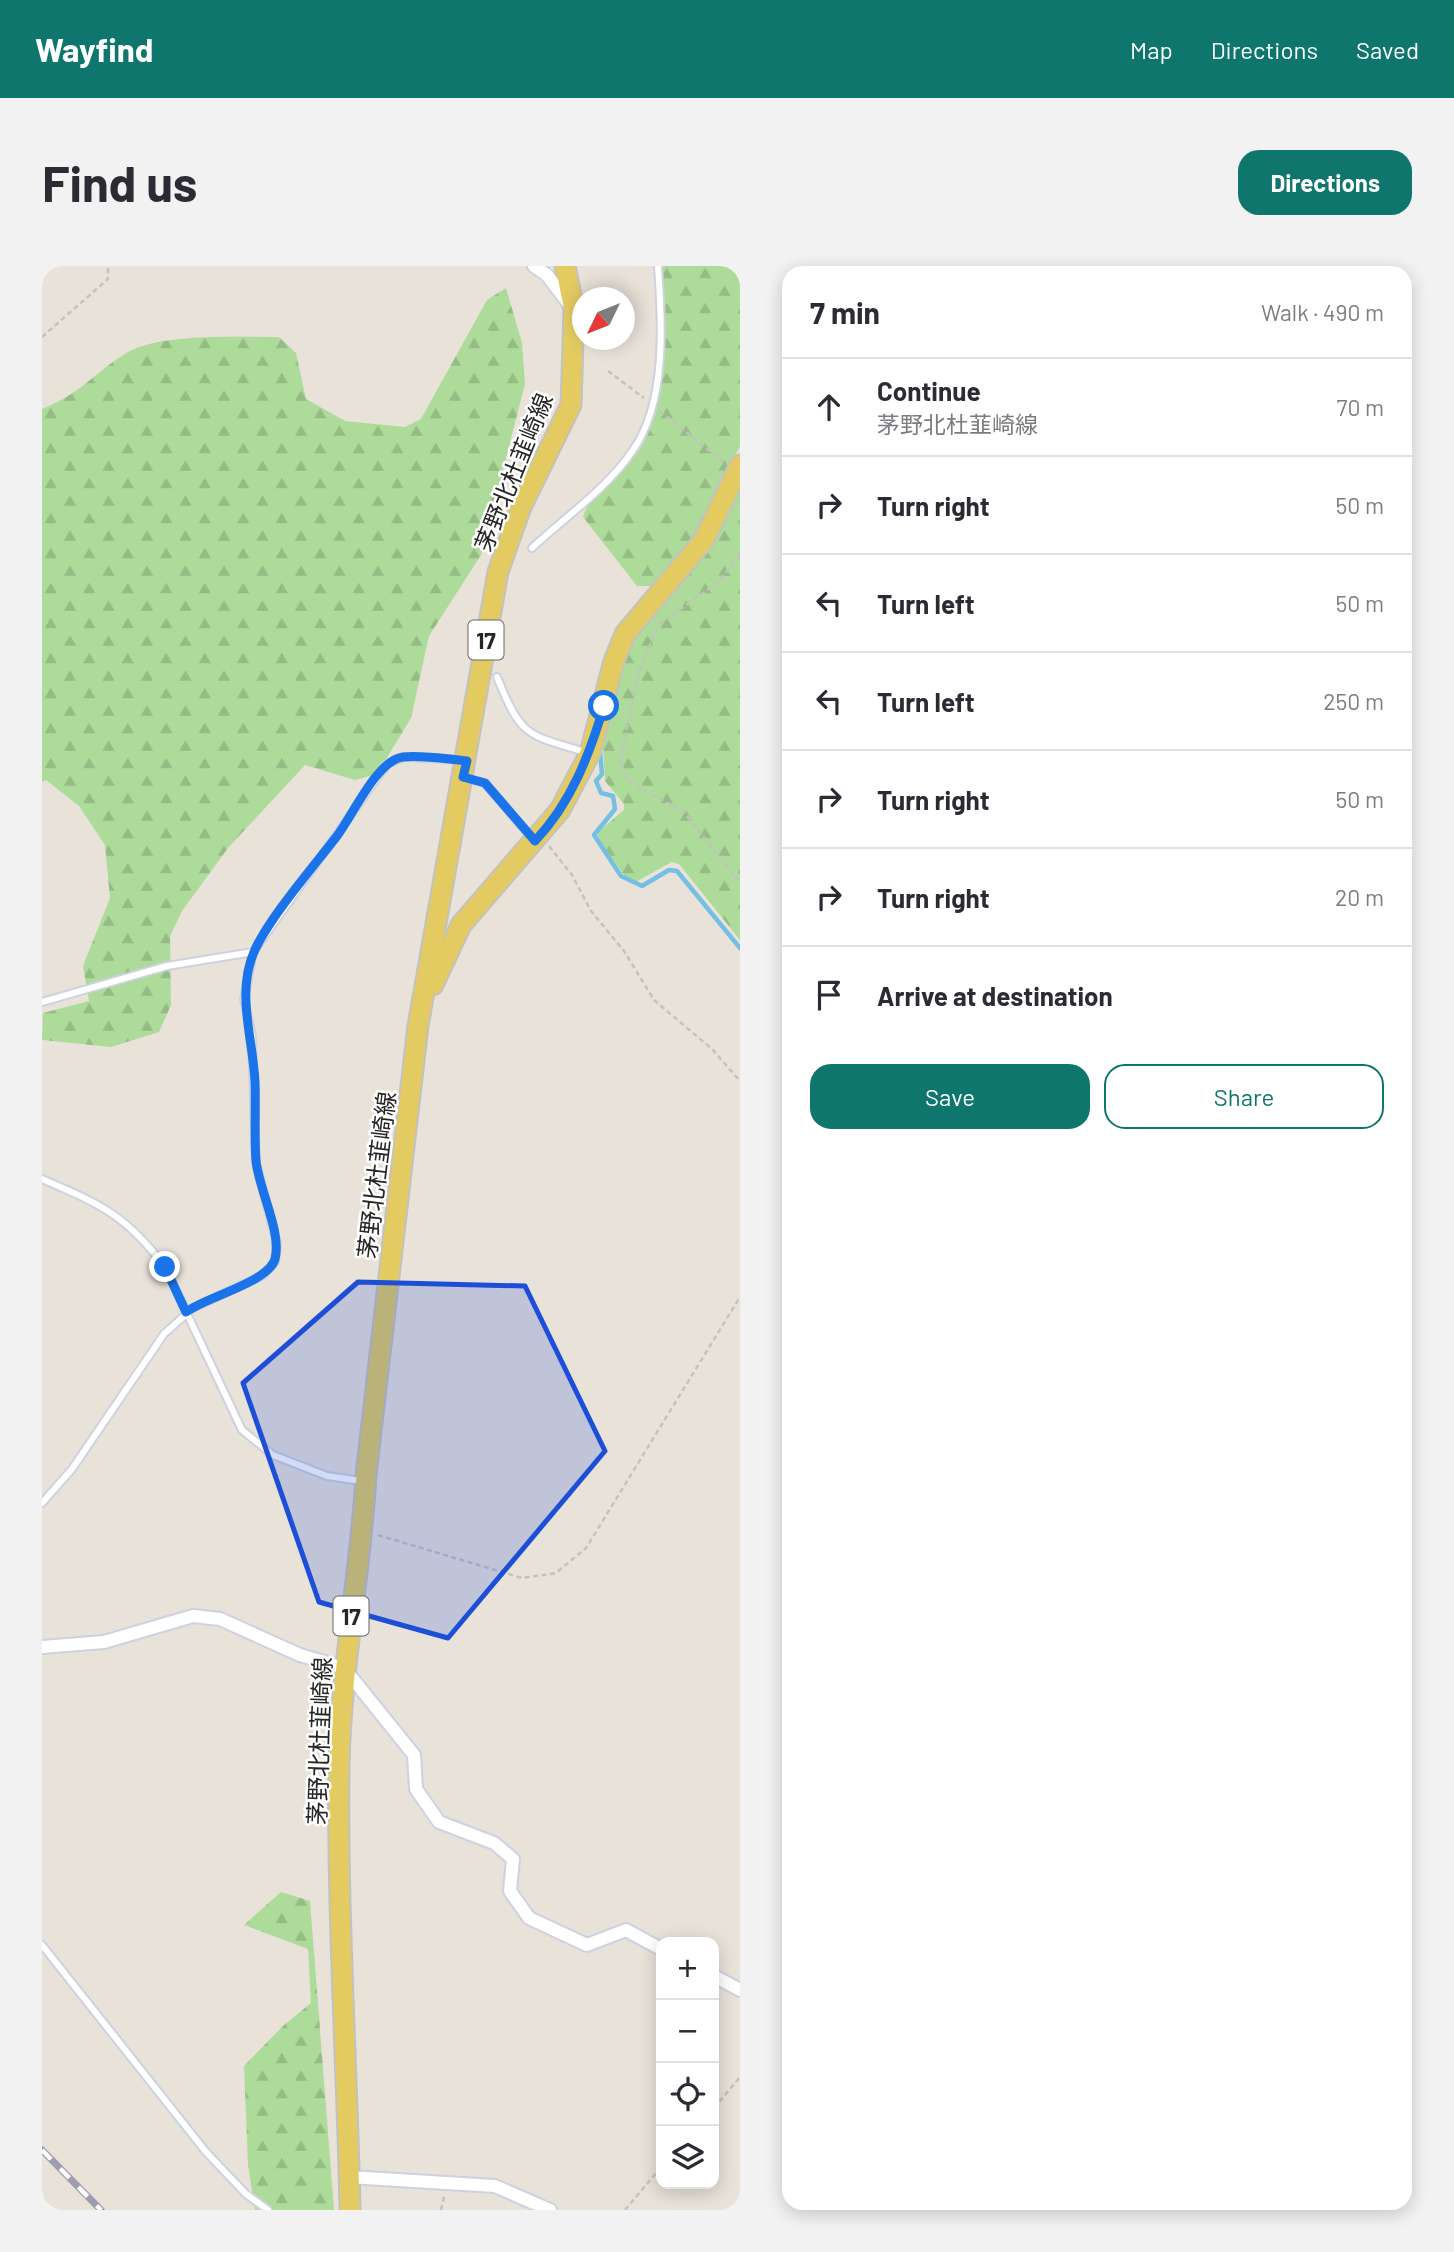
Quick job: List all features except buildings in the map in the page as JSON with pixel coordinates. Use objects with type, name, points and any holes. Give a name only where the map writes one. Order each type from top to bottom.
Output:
[{"type":"main road","name":"茅野北杜韮崎線","points":[[565,266],[572,300]]},
{"type":"main road","name":"茅野北杜韮崎線","points":[[350,2210],[339,1765],[344,1668],[363,1531],[366,1482],[418,1026],[498,572],[521,507],[571,405],[575,350]]},
{"type":"main road","name":"茅野北杜韮崎線","points":[[418,1026],[441,965],[461,925],[560,810],[590,753],[614,661],[625,635],[693,556],[738,469]]},
{"type":"street","points":[[534,266],[547,275],[572,307]]},
{"type":"street","points":[[42,1647],[104,1642],[193,1616],[220,1619],[300,1655],[344,1668],[414,1755],[416,1789],[439,1822],[494,1843],[513,1859],[510,1891],[528,1918],[587,1945],[626,1930],[656,1946]]},
{"type":"street","points":[[719,1979],[740,1990]]},
{"type":"street","points":[[349,2177],[495,2186],[550,2210]]},
{"type":"lane","points":[[532,548],[615,471],[633,450],[644,430],[663,334],[657,266]]},
{"type":"lane","points":[[497,677],[513,713],[531,735],[590,753]]},
{"type":"lane","points":[[42,1503],[72,1469],[164,1334],[186,1312],[263,1275],[275,1262],[277,1243],[256,1163],[252,1036],[244,999],[253,952],[387,764],[404,757],[465,769],[485,783],[538,838]]},
{"type":"lane","points":[[42,1002],[167,966],[253,952]]},
{"type":"lane","points":[[42,1179],[99,1203],[140,1235],[165,1267],[242,1430],[273,1455],[327,1476],[366,1482]]},
{"type":"lane","points":[[42,1945],[206,2152],[246,2194],[268,2210]]},
{"type":"path","points":[[42,337],[108,279],[108,266]]},
{"type":"path","points":[[608,371],[738,469]]},
{"type":"path","points":[[740,556],[716,583],[659,625],[639,672],[620,762],[627,778],[643,790],[683,811],[740,883]]},
{"type":"path","points":[[538,838],[572,875],[591,911],[624,951],[654,1000],[712,1049],[740,1081]]},
{"type":"path","points":[[363,1531],[522,1578],[556,1573],[586,1548],[740,1297]]},
{"type":"path","points":[[719,2102],[740,2077]]},
{"type":"path","points":[[625,2210],[656,2174]]},
{"type":"highlighted area","points":[[358,1282],[525,1286],[605,1451],[448,1638],[319,1602],[243,1383]]},
{"type":"green space","points":[[662,266],[740,266],[740,446],[694,537],[652,586],[637,586],[583,517],[592,499],[638,452],[649,432],[656,410],[664,362]]},
{"type":"green space","points":[[506,288],[522,343],[525,384],[481,555],[429,636],[411,718],[377,774],[355,780],[305,765],[228,848],[182,911],[170,936],[171,1005],[159,1032],[111,1047],[42,1040],[43,1013],[89,1001],[83,966],[110,898],[105,845],[79,806],[46,780],[42,782],[42,409],[68,396],[116,360],[142,346],[202,337],[279,337],[296,353],[306,399],[345,421],[405,427],[421,419],[487,300]]},
{"type":"green space","points":[[740,482],[740,940],[679,864],[671,862],[636,882],[626,878],[597,837],[599,831],[624,810],[624,804],[605,781],[603,746],[624,655]]},
{"type":"green space","points":[[281,1892],[310,1901],[334,2210],[255,2210],[248,2164],[244,2066],[284,2025],[311,2003],[308,1949],[244,1925]]},
{"type":"waterway","points":[[600,752],[602,774],[596,781],[601,793],[613,796],[615,809],[594,835],[621,876],[642,886],[669,870],[677,871],[740,948]]},
{"type":"railway","points":[[42,2150],[101,2210]]},
{"type":"route","points":[[165,1267],[186,1312],[263,1275],[275,1262],[277,1243],[256,1163],[252,1036],[244,999],[253,952],[344,827],[378,774],[387,764],[404,757],[467,761],[463,777],[485,783],[535,841],[560,810],[583,768],[604,706]]}]
